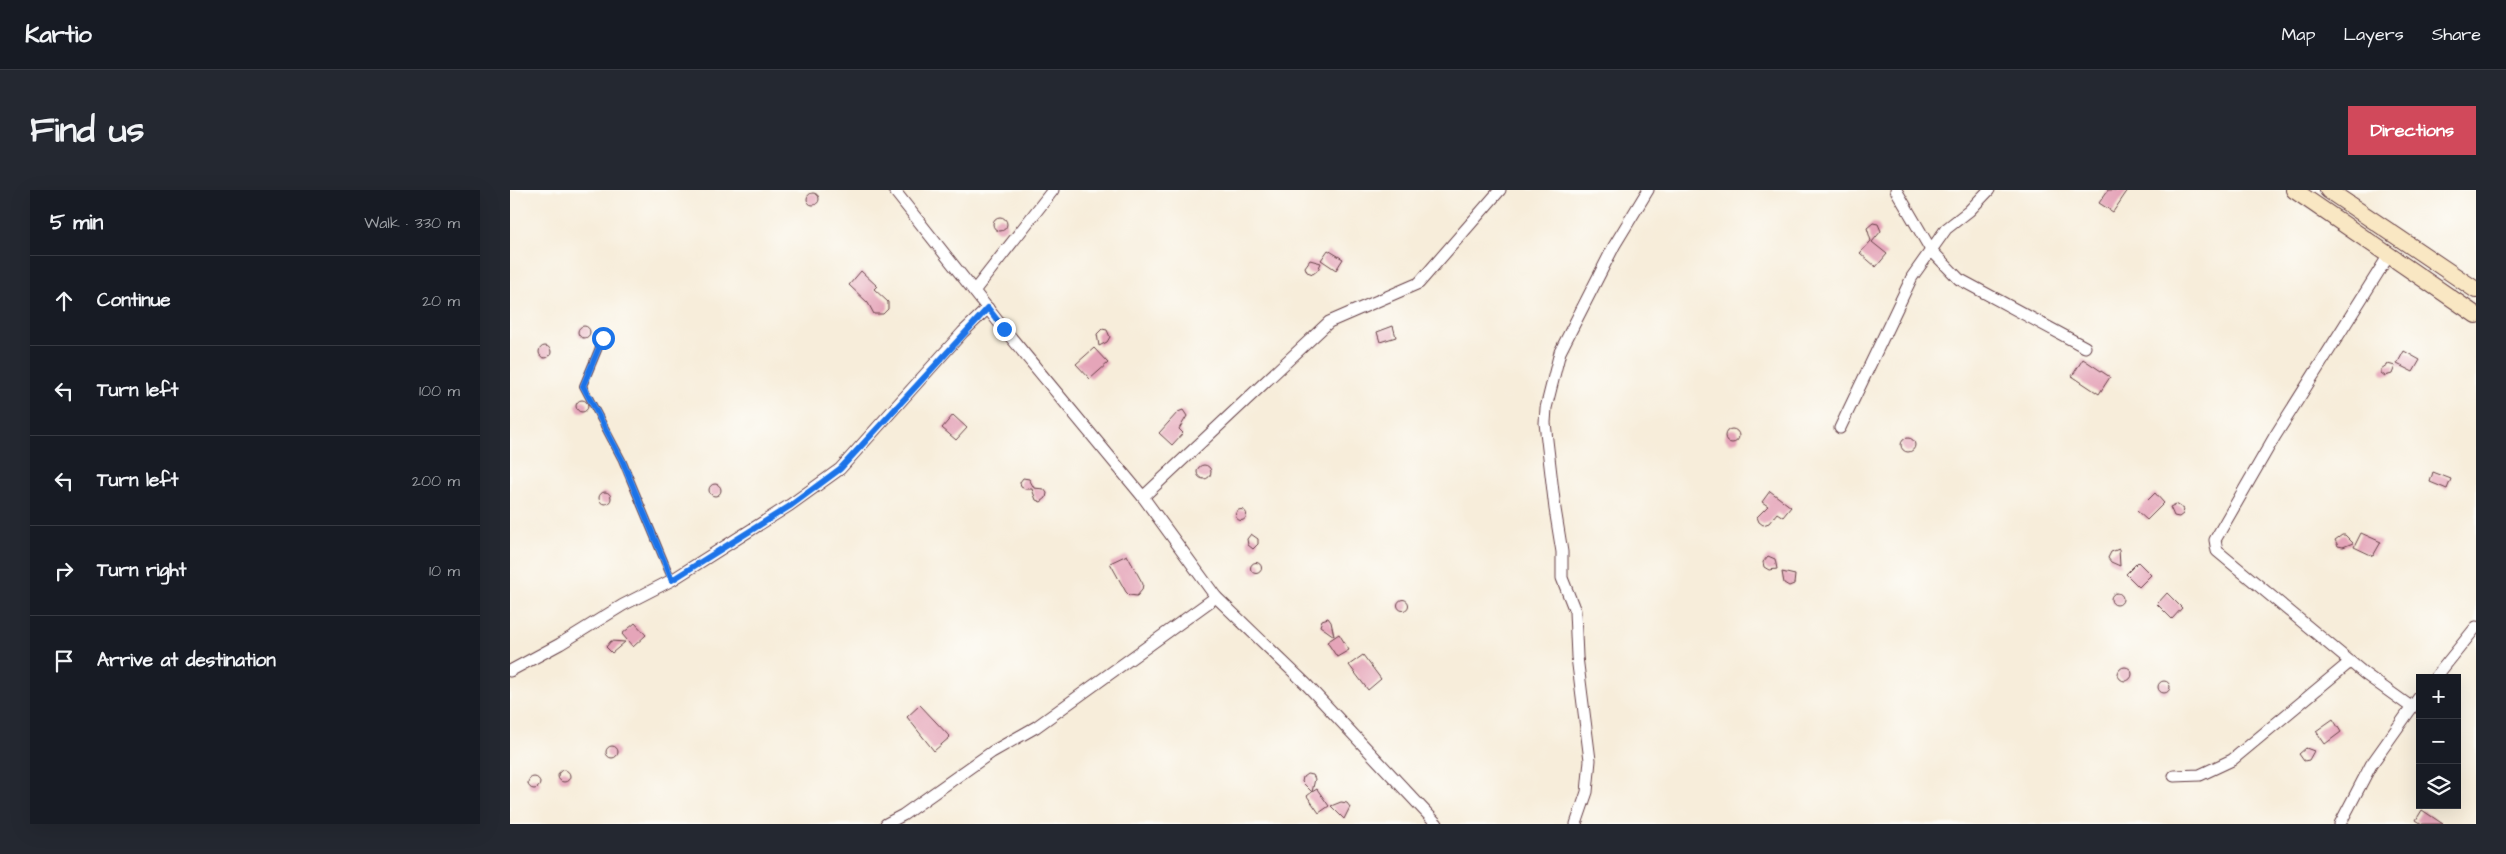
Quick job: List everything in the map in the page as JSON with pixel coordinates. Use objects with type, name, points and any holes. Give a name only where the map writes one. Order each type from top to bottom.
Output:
[{"type":"main road","points":[[2294,190],[2476,315]]},
{"type":"main road","points":[[2328,190],[2476,290]]},
{"type":"street","points":[[894,190],[1143,497],[1216,597],[1306,684],[1437,824]]},
{"type":"street","points":[[974,291],[1053,190]]},
{"type":"street","points":[[1143,497],[1329,322],[1419,283],[1500,190]]},
{"type":"street","points":[[1576,824],[1587,792],[1590,760],[1577,657],[1575,611],[1562,578],[1562,552],[1549,462],[1546,408],[1560,352],[1614,246],[1648,190]]},
{"type":"street","points":[[1896,190],[1931,250],[1959,278],[2085,347]]},
{"type":"street","points":[[1840,428],[1912,277],[1946,229],[1970,211],[1989,190]]},
{"type":"street","points":[[2389,255],[2275,436],[2215,540],[2217,551],[2350,662],[2411,707]]},
{"type":"street","points":[[510,671],[560,644],[623,605],[672,580],[790,506],[840,469],[988,308]]},
{"type":"street","points":[[886,824],[903,815],[992,752],[1036,728],[1216,597]]},
{"type":"street","points":[[2438,674],[2476,627]]},
{"type":"street","points":[[2174,776],[2200,774],[2232,760],[2350,662]]},
{"type":"street","points":[[2340,824],[2370,765],[2416,701]]},
{"type":"lane","points":[[603,338],[583,386],[622,460],[672,580]]},
{"type":"building","points":[[2108,190],[2128,190],[2113,212],[2099,203]]},
{"type":"building","points":[[813,193],[819,199],[813,205],[807,199]]},
{"type":"building","points":[[997,217],[1003,217],[1007,224],[1003,231],[997,231],[993,227],[993,221]]},
{"type":"building","points":[[1873,223],[1878,224],[1881,231],[1872,242],[1887,254],[1876,267],[1860,253],[1871,241],[1867,228]]},
{"type":"building","points":[[1328,250],[1343,259],[1336,270],[1321,260]]},
{"type":"building","points":[[1310,260],[1321,263],[1318,270],[1313,274],[1307,272],[1305,267]]},
{"type":"building","points":[[861,271],[877,286],[874,289],[888,302],[888,309],[883,314],[874,314],[868,303],[849,285]]},
{"type":"building","points":[[584,326],[590,332],[584,338],[578,332]]},
{"type":"building","points":[[1393,326],[1396,337],[1380,342],[1377,332]]},
{"type":"building","points":[[1102,329],[1107,330],[1110,337],[1107,342],[1099,346],[1097,334]]},
{"type":"building","points":[[545,346],[551,352],[545,358],[539,352]]},
{"type":"building","points":[[1094,348],[1108,363],[1090,379],[1076,364]]},
{"type":"building","points":[[2404,351],[2420,360],[2413,372],[2397,364]]},
{"type":"building","points":[[2083,359],[2110,377],[2099,394],[2072,376]]},
{"type":"building","points":[[2388,364],[2395,366],[2392,374],[2385,376],[2381,373],[2381,369]]},
{"type":"building","points":[[582,400],[588,406],[582,412],[576,406]]},
{"type":"building","points":[[1183,410],[1187,416],[1179,429],[1183,433],[1172,445],[1159,433],[1178,412]]},
{"type":"building","points":[[953,415],[967,428],[956,440],[942,428]]},
{"type":"building","points":[[1732,429],[1737,431],[1739,436],[1737,441],[1732,443],[1727,441],[1725,436],[1727,431]]},
{"type":"building","points":[[1908,438],[1913,440],[1915,445],[1913,450],[1908,452],[1903,450],[1901,445],[1903,440]]},
{"type":"building","points":[[1204,465],[1209,467],[1211,472],[1209,477],[1204,479],[1199,477],[1197,472],[1199,467]]},
{"type":"building","points":[[2433,472],[2451,479],[2447,489],[2430,482]]},
{"type":"building","points":[[1023,478],[1029,479],[1034,488],[1044,489],[1047,493],[1046,498],[1041,502],[1036,500],[1032,489],[1021,487],[1020,482]]},
{"type":"building","points":[[715,484],[721,490],[715,496],[709,490]]},
{"type":"building","points":[[1770,491],[1791,507],[1783,517],[1777,513],[1769,523],[1763,525],[1757,517],[1768,506],[1762,502]]},
{"type":"building","points":[[605,492],[611,498],[605,504],[599,498]]},
{"type":"building","points":[[2155,493],[2164,503],[2147,520],[2137,511]]},
{"type":"building","points":[[2176,504],[2184,509],[2183,514],[2179,517],[2174,516],[2170,507]]},
{"type":"building","points":[[1241,509],[1247,515],[1241,521],[1235,515]]},
{"type":"building","points":[[2361,533],[2381,542],[2373,556],[2354,547]]},
{"type":"building","points":[[1251,534],[1258,539],[1258,544],[1253,549],[1248,545],[1247,539]]},
{"type":"building","points":[[2345,535],[2353,543],[2343,547],[2338,546],[2335,540]]},
{"type":"building","points":[[2119,549],[2120,566],[2111,562],[2108,558],[2111,552]]},
{"type":"building","points":[[1127,555],[1143,584],[1142,590],[1137,596],[1129,595],[1126,592],[1110,563]]},
{"type":"building","points":[[1768,556],[1775,559],[1777,569],[1769,570],[1764,567],[1763,562]]},
{"type":"building","points":[[1256,562],[1262,568],[1256,574],[1250,568]]},
{"type":"building","points":[[2138,562],[2151,575],[2139,587],[2126,574]]},
{"type":"building","points":[[1782,572],[1795,575],[1794,584],[1789,586],[1784,583]]},
{"type":"building","points":[[2115,593],[2119,593],[2123,599],[2119,605],[2115,605],[2111,601],[2111,597]]},
{"type":"building","points":[[2167,593],[2182,608],[2172,619],[2157,604]]},
{"type":"building","points":[[1403,599],[1409,605],[1403,611],[1397,605]]},
{"type":"building","points":[[1328,618],[1331,622],[1334,636],[1320,626],[1322,620]]},
{"type":"building","points":[[635,623],[646,635],[633,647],[622,634]]},
{"type":"building","points":[[1339,634],[1349,650],[1337,657],[1327,642]]},
{"type":"building","points":[[611,641],[625,642],[612,653],[606,647]]},
{"type":"building","points":[[1363,655],[1381,679],[1368,690],[1349,665]]},
{"type":"building","points":[[2122,667],[2128,667],[2132,674],[2128,681],[2122,681],[2118,677],[2118,671]]},
{"type":"building","points":[[2162,681],[2166,681],[2170,687],[2166,693],[2162,693],[2158,689],[2158,685]]},
{"type":"building","points":[[920,705],[950,737],[934,751],[907,717]]},
{"type":"building","points":[[2333,719],[2341,732],[2325,744],[2316,731]]},
{"type":"building","points":[[612,746],[618,752],[612,758],[606,752]]},
{"type":"building","points":[[2306,748],[2314,751],[2309,760],[2304,761],[2299,754]]},
{"type":"building","points":[[564,770],[570,776],[564,782],[558,776]]},
{"type":"building","points":[[1307,774],[1313,775],[1315,779],[1312,792],[1302,782],[1303,777]]},
{"type":"building","points":[[534,777],[540,783],[534,789],[528,783]]},
{"type":"building","points":[[1317,789],[1329,806],[1319,813],[1307,796]]},
{"type":"building","points":[[1341,802],[1347,803],[1350,807],[1344,819],[1331,806]]},
{"type":"building","points":[[2422,810],[2443,824],[2422,824],[2416,820]]},
{"type":"route","points":[[603,338],[583,386],[622,460],[672,580],[790,506],[840,469],[963,332],[988,308],[1004,329]]}]
